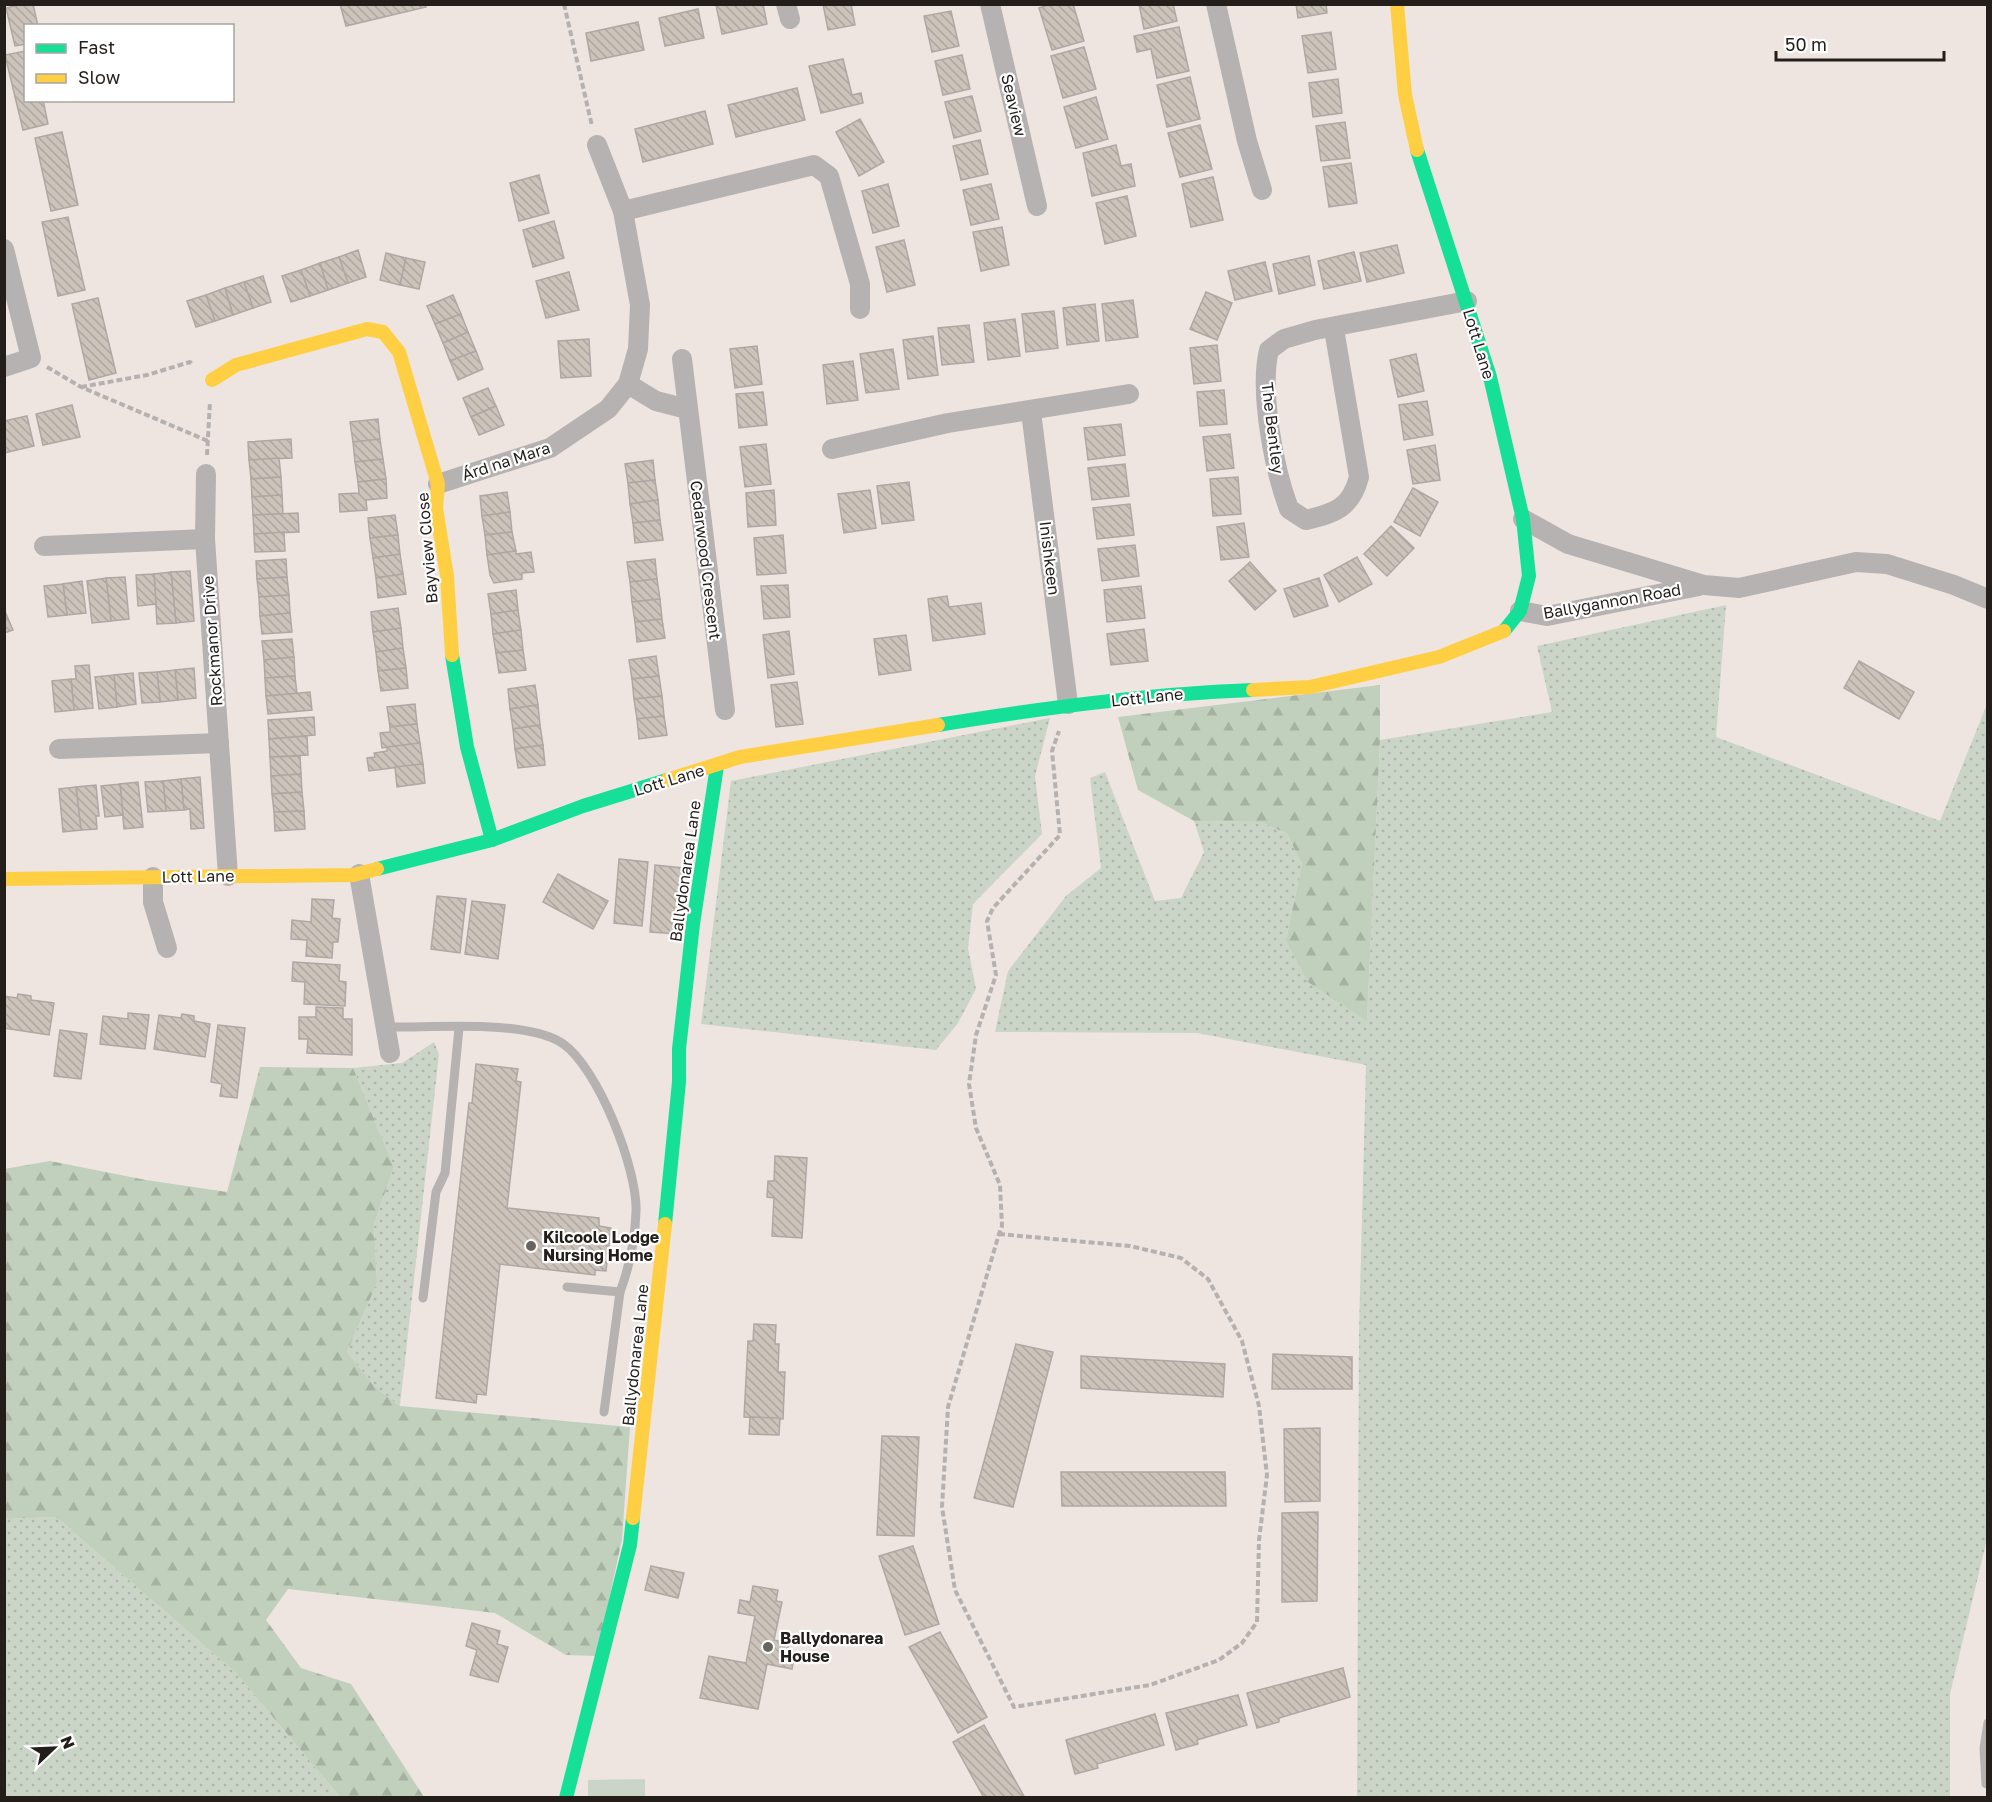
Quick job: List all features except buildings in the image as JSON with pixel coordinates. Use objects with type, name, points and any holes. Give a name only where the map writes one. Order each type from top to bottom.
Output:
[{"type":"street","name":"Seaview","points":[[990,4],[1037,206]]},
{"type":"street","points":[[1216,4],[1248,141],[1262,190]]},
{"type":"street","name":"Lott Lane","points":[[4,879],[359,874],[492,840],[583,806],[740,757],[1068,704],[1179,693],[1310,687],[1439,657],[1506,630],[1520,611],[1529,576],[1523,519],[1490,377],[1419,161],[1405,95],[1397,4]]},
{"type":"street","name":"Árd na Mara","points":[[438,484],[550,448],[608,409],[628,384],[638,349],[640,305],[623,211],[597,145]]},
{"type":"street","points":[[623,211],[814,165],[829,176],[860,284],[860,309]]},
{"type":"street","points":[[4,249],[31,358],[4,367]]},
{"type":"street","name":"The Bentley","points":[[1334,329],[1359,477],[1354,496],[1338,509],[1306,520],[1289,509],[1280,487],[1265,365],[1269,350],[1284,339],[1314,330],[1334,329],[1467,302]]},
{"type":"street","name":"Bayview Close","points":[[212,380],[236,365],[367,329],[383,332],[399,352],[438,484],[436,508],[447,576],[453,674],[467,747],[492,840]]},
{"type":"street","name":"Cedarwood Crescent","points":[[682,359],[725,710]]},
{"type":"street","points":[[628,384],[656,401],[687,409]]},
{"type":"street","points":[[832,449],[948,423],[1031,412],[1130,394]]},
{"type":"street","name":"Inishkeen","points":[[1031,412],[1068,704]]},
{"type":"street","name":"Rockmanor Drive","points":[[206,474],[205,539],[228,876]]},
{"type":"street","name":"Ballygannon Road","points":[[1523,519],[1568,544],[1704,585],[1739,588],[1856,562],[1887,564],[1954,585],[1988,599]]},
{"type":"street","points":[[44,546],[205,539]]},
{"type":"street","name":"Ballygannon Road","points":[[1520,611],[1547,616],[1704,585]]},
{"type":"street","points":[[59,749],[219,743]]},
{"type":"street","name":"Ballydonarea Lane","points":[[566,1797],[630,1545],[664,1235],[679,1082],[680,1038],[717,766]]},
{"type":"street","points":[[359,874],[390,1053]]},
{"type":"street","name":"Lott Lane","points":[[153,877],[153,902],[167,948]]},
{"type":"lane","points":[[386,1028],[524,1029],[563,1043],[589,1073],[605,1101],[628,1163],[636,1210],[626,1276],[620,1292],[604,1412]]},
{"type":"lane","points":[[423,1298],[436,1192],[445,1173],[459,1028]]},
{"type":"lane","points":[[567,1287],[620,1292]]},
{"type":"lane","points":[[1986,1784],[1984,1748],[1988,1723]]},
{"type":"path","points":[[564,4],[597,145]]},
{"type":"path","points":[[31,358],[81,387],[208,441]]},
{"type":"path","points":[[81,387],[147,375],[190,362],[212,380],[206,474]]},
{"type":"path","points":[[999,1234],[1130,1246],[1181,1258],[1209,1279],[1242,1341],[1259,1406],[1267,1475],[1259,1540],[1257,1622],[1242,1643],[1219,1660],[1150,1685],[1014,1707],[954,1590],[942,1507],[948,1407],[999,1234],[1002,1226],[1000,1185],[976,1128],[969,1084],[976,1035],[996,975],[987,921],[993,908],[1060,835],[1052,751],[1068,704]]},
{"type":"green space","points":[[1726,605],[1716,737],[1940,821],[1987,704],[1988,1535],[1950,1694],[1950,1797],[1357,1797],[1359,1331],[1366,1065],[1197,1033],[995,1032],[1008,971],[1066,896],[1101,868],[1090,778],[1105,772],[1155,901],[1181,898],[1204,852],[1194,821],[1263,822],[1287,834],[1302,864],[1286,940],[1367,1020],[1380,740],[1552,712],[1537,646]]},
{"type":"green space","points":[[1380,685],[1380,740],[1367,1021],[1308,982],[1286,940],[1302,864],[1287,834],[1262,822],[1194,821],[1138,790],[1118,717]]},
{"type":"green space","points":[[1050,718],[1035,776],[1042,834],[973,904],[968,948],[976,989],[958,1023],[936,1050],[701,1024],[731,781]]},
{"type":"green space","points":[[434,1042],[439,1054],[400,1406],[375,1387],[347,1352],[377,1283],[374,1224],[394,1167],[353,1068],[402,1063]]},
{"type":"green space","points":[[260,1067],[353,1068],[394,1167],[374,1224],[377,1283],[347,1352],[375,1387],[400,1406],[630,1427],[622,1539],[597,1656],[566,1655],[495,1613],[288,1589],[266,1620],[301,1668],[351,1684],[424,1797],[340,1797],[236,1673],[56,1517],[5,1519],[4,1169],[50,1161],[146,1180],[227,1192]]},
{"type":"green space","points":[[56,1517],[236,1673],[340,1797],[5,1797],[4,1519]]},
{"type":"green space","points":[[645,1779],[645,1797],[588,1797],[588,1780]]},
{"type":"traffic: fast","points":[[1417,150],[1490,377],[1523,519],[1529,576],[1520,611],[1504,631]]},
{"type":"traffic: fast","points":[[452,655],[467,747],[492,840]]},
{"type":"traffic: fast","points":[[938,725],[1095,703],[1253,690]]},
{"type":"traffic: fast","points":[[665,1224],[679,1082],[679,1049],[693,924],[717,766]]},
{"type":"traffic: fast","points":[[377,869],[492,840],[583,806],[667,780]]},
{"type":"traffic: fast","points":[[566,1798],[630,1545],[633,1518]]},
{"type":"traffic: slow","points":[[1397,4],[1405,95],[1417,150]]},
{"type":"traffic: slow","points":[[212,380],[236,365],[367,329],[383,332],[399,352],[438,484],[436,508],[447,576],[452,655]]},
{"type":"traffic: slow","points":[[1253,690],[1310,687],[1439,657],[1504,631]]},
{"type":"traffic: slow","points":[[667,780],[740,757],[938,725]]},
{"type":"traffic: slow","points":[[4,879],[353,875],[377,869]]},
{"type":"traffic: slow","points":[[633,1518],[665,1224]]},
{"type":"place","name":"Kilcoole Lodge Nursing Home","points":[[531,1246]]},
{"type":"place","name":"Ballydonarea House","points":[[768,1647]]}]
